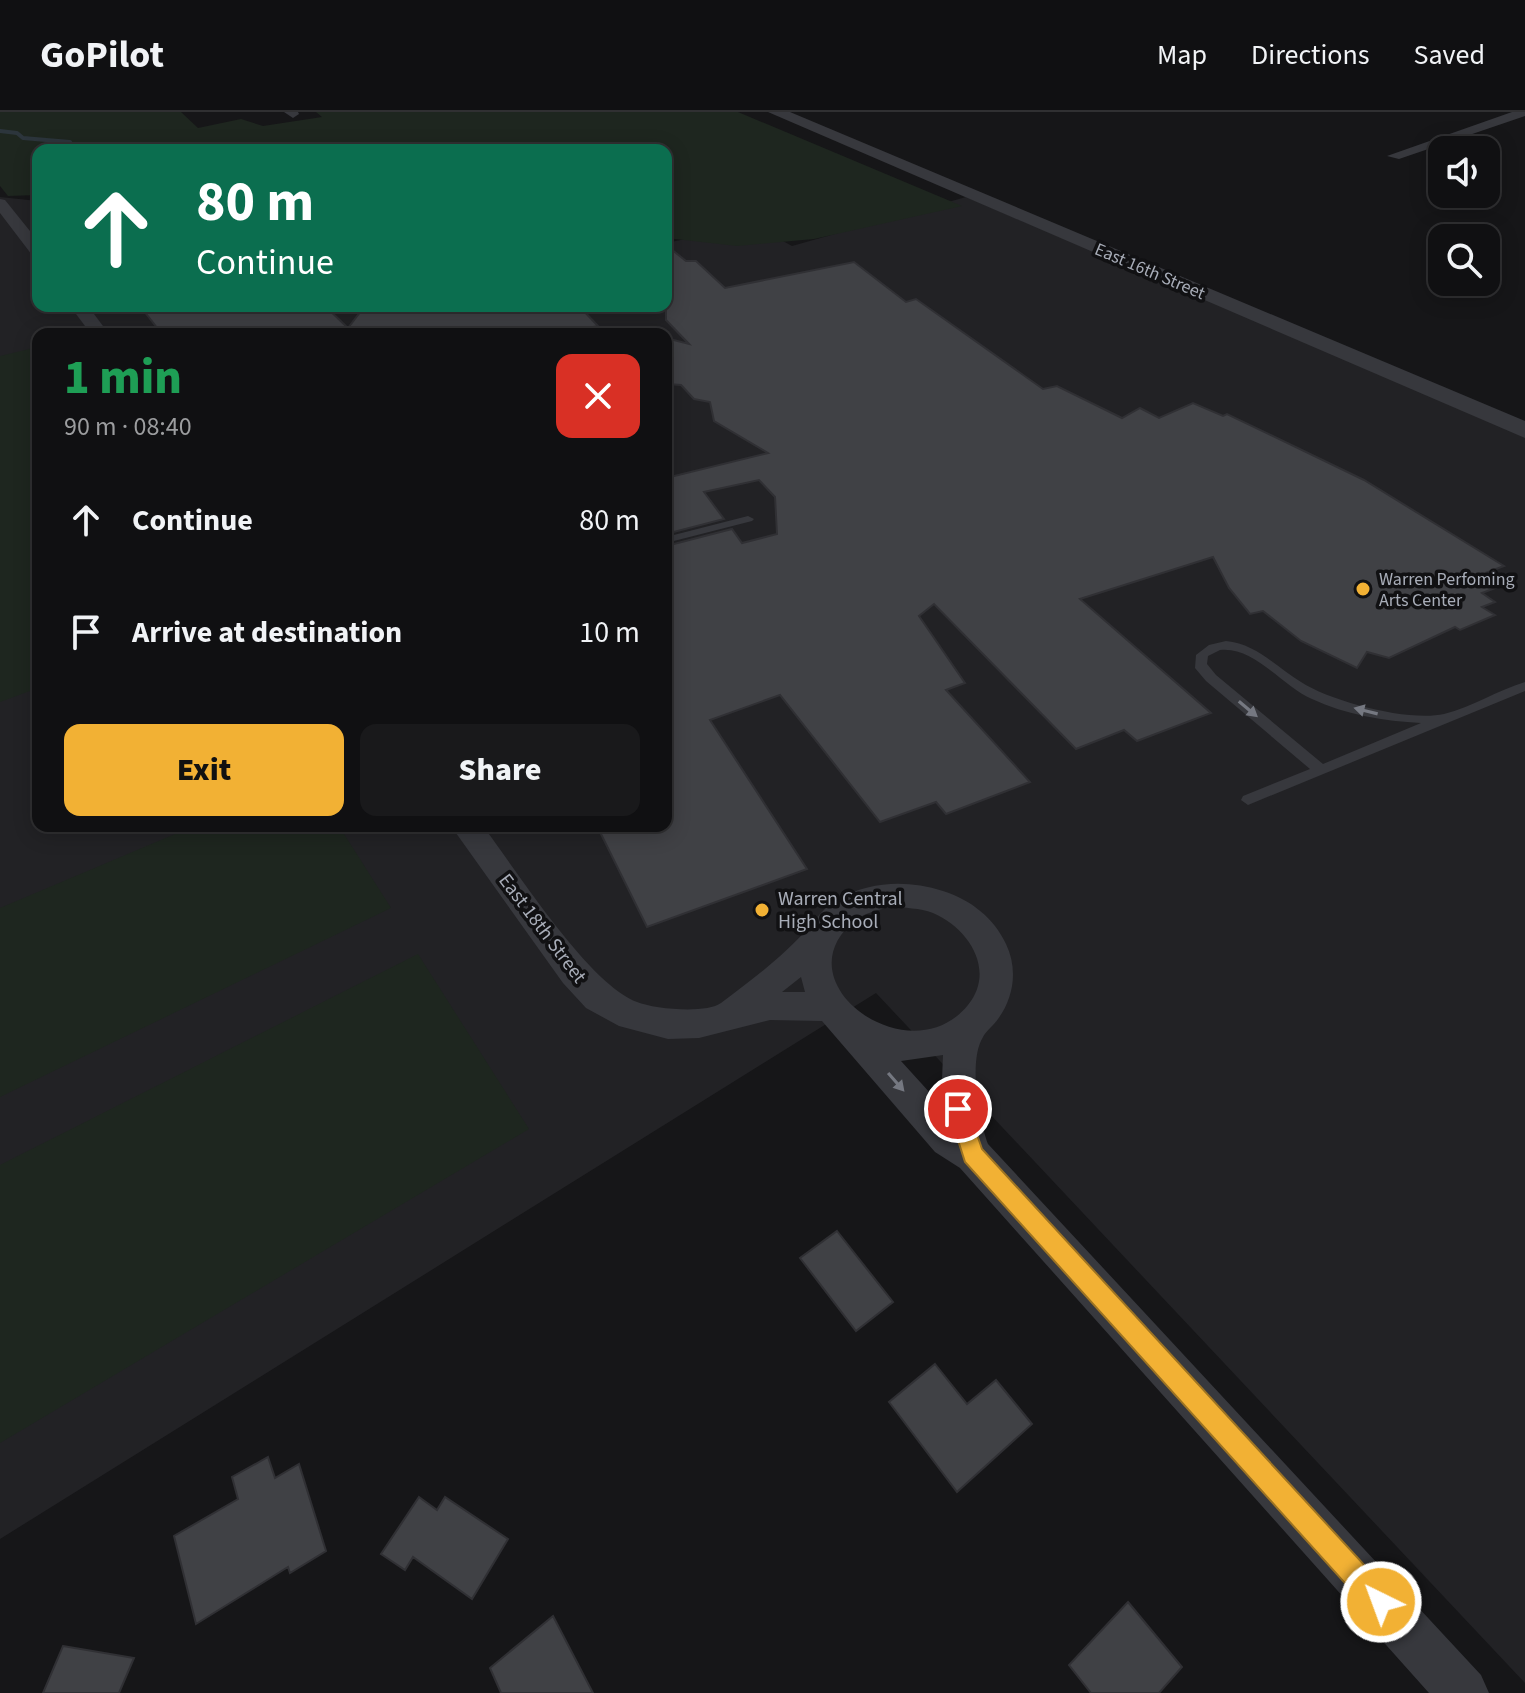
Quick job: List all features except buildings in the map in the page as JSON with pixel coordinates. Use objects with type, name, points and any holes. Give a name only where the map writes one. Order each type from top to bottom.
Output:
[{"type":"street","name":"East 16th Street","points":[[776,112],[1525,430]]},
{"type":"street","points":[[1394,156],[1524,112]]},
{"type":"street","points":[[0,203],[27,245]]},
{"type":"street","name":"East 18th Street","points":[[471,832],[598,998],[631,1016],[668,1024],[699,1023],[770,1006],[837,1015]]},
{"type":"street","points":[[727,1015],[775,981],[818,938],[829,921],[846,907],[867,898],[915,896],[961,913],[993,950],[998,974],[995,997],[982,1019],[932,1044],[901,1045],[871,1038],[837,1015]]},
{"type":"street","points":[[818,938],[813,958],[814,979],[837,1015],[948,1140],[973,1155],[1463,1693]]},
{"type":"street","points":[[967,1029],[957,1059],[958,1109],[973,1155]]},
{"type":"lane","points":[[672,538],[748,519]]},
{"type":"lane","points":[[1321,770],[1211,678],[1200,665],[1202,655],[1222,644],[1234,646],[1247,650],[1301,688],[1343,706],[1396,718],[1443,719]]},
{"type":"lane","points":[[1248,800],[1525,686]]},
{"type":"shaded area","points":[[0,112],[181,112],[198,128],[241,119],[263,126],[322,117],[316,112],[738,112],[962,206],[814,239],[737,246],[672,239],[672,144],[32,144],[32,195],[8,196],[0,186]]},
{"type":"shaded area","name":"Warren Central High School","points":[[0,197],[32,200],[32,312],[672,312],[672,242],[754,225],[792,246],[966,197],[1525,435],[1525,1683],[876,993],[0,1539]]},
{"type":"shaded area","points":[[32,348],[32,690],[0,702],[0,356]]},
{"type":"shaded area","points":[[180,832],[343,832],[391,908],[0,1097],[0,908]]},
{"type":"shaded area","points":[[418,954],[529,1129],[0,1443],[0,1165]]},
{"type":"waterway","points":[[0,131],[17,133],[23,138],[71,144]]},
{"type":"place","name":"Warren Perfoming Arts Center","points":[[1363,589]]},
{"type":"place","name":"Warren Central High School","points":[[762,910]]},
{"type":"route","points":[[958,1109],[973,1155],[1381,1602]]}]
